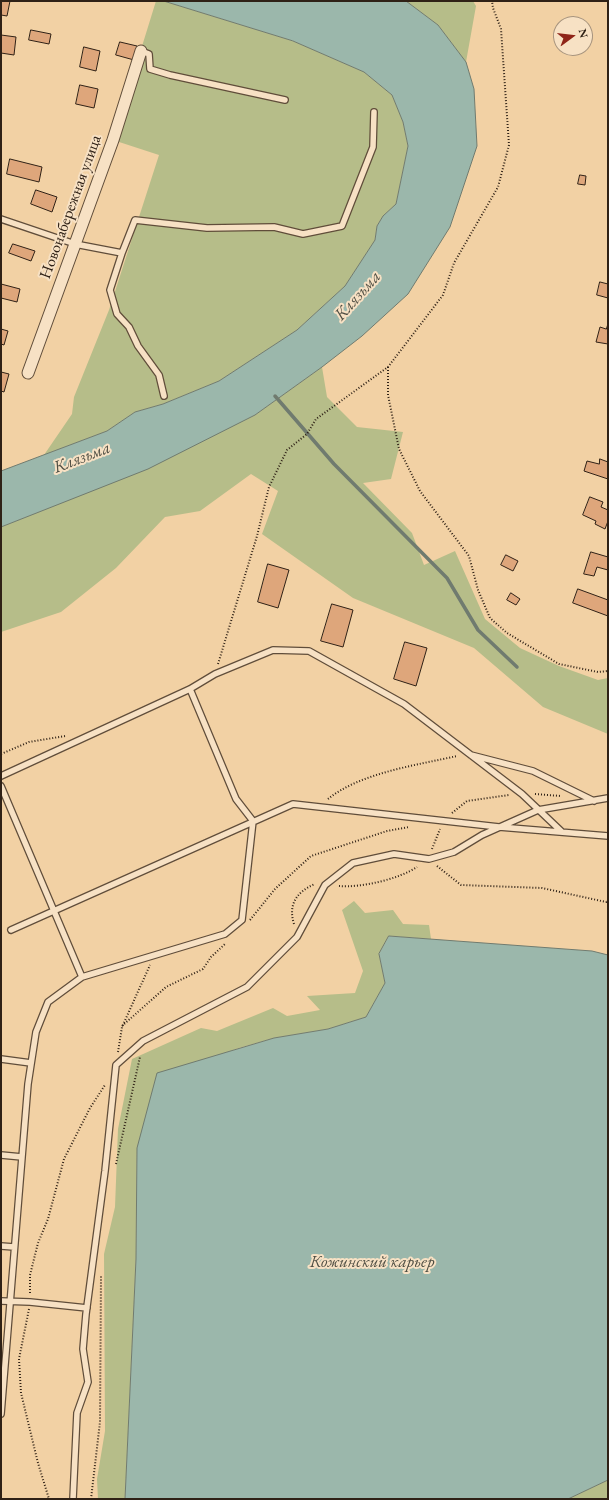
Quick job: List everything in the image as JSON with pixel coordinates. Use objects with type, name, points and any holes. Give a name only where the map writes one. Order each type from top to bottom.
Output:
[{"type":"street","name":"Новонабережная улица","points":[[28,373],[113,140],[141,51]]},
{"type":"lane","points":[[141,51],[149,54],[150,69],[285,100]]},
{"type":"lane","points":[[164,396],[159,374],[138,346],[129,327],[116,314],[110,290],[135,220],[207,228],[274,227],[304,234],[342,226],[373,148],[374,112]]},
{"type":"lane","points":[[1,219],[75,244],[122,253]]},
{"type":"lane","points":[[1,776],[190,689],[215,674],[273,650],[309,651],[404,704],[467,754],[522,794],[562,832]]},
{"type":"lane","points":[[1,1414],[9,1301],[32,1063],[36,1032],[48,1002],[82,977],[225,934],[242,920],[253,821],[236,799],[190,689]]},
{"type":"lane","points":[[467,754],[533,771],[594,801]]},
{"type":"lane","points":[[1,786],[82,977]]},
{"type":"lane","points":[[73,1499],[77,1413],[88,1382],[83,1349],[87,1308],[105,1171],[116,1065],[143,1041],[248,987],[297,937],[326,885],[354,863],[394,854],[429,859],[454,852],[482,834],[538,810],[608,798]]},
{"type":"lane","points":[[11,930],[54,909],[293,804],[499,827],[608,836]]},
{"type":"lane","points":[[1,1059],[32,1063]]},
{"type":"lane","points":[[1,1155],[22,1157]]},
{"type":"lane","points":[[1,1246],[14,1246]]},
{"type":"lane","points":[[1,1301],[30,1302],[87,1308]]},
{"type":"path","points":[[215,674],[257,536],[269,487],[287,450],[307,434],[316,419],[388,367],[443,295],[454,263],[498,187],[508,145],[501,29],[492,1]]},
{"type":"path","points":[[388,367],[388,395],[399,449],[420,491],[469,556],[478,590],[490,618],[507,634],[559,664],[598,672],[608,671]]},
{"type":"path","points":[[1,754],[28,742],[72,735]]},
{"type":"path","points":[[319,806],[337,792],[389,771],[467,754]]},
{"type":"path","points":[[297,937],[290,913],[293,903],[305,888],[314,884],[351,887],[373,883],[415,868],[429,859],[444,820],[466,801],[498,796],[540,793],[563,797]]},
{"type":"path","points":[[249,922],[275,889],[311,856],[388,831],[416,825]]},
{"type":"path","points":[[429,859],[461,885],[542,888],[606,902],[608,901]]},
{"type":"path","points":[[122,1027],[166,987],[203,969],[211,957],[228,942]]},
{"type":"path","points":[[50,1499],[38,1463],[21,1393],[19,1359],[30,1302],[30,1275],[38,1243],[48,1219],[64,1158],[116,1065],[122,1027],[155,955]]},
{"type":"path","points":[[114,1170],[143,1041]]},
{"type":"path","points":[[91,1499],[100,1422],[101,1268]]},
{"type":"green space","points":[[156,1],[164,1],[293,41],[364,72],[392,95],[403,122],[408,146],[396,204],[383,216],[377,226],[375,240],[345,286],[297,330],[219,381],[163,404],[135,412],[107,431],[44,455],[72,414],[74,397],[109,310],[159,155],[113,140]]},
{"type":"green space","points":[[406,1],[473,1],[476,6],[466,62],[438,25]]},
{"type":"green space","points":[[322,367],[327,397],[357,427],[403,432],[391,479],[363,483],[412,533],[424,565],[455,551],[485,619],[520,648],[559,666],[598,680],[608,678],[608,734],[543,707],[474,648],[353,598],[262,534],[278,491],[251,474],[200,511],[165,517],[116,568],[61,612],[1,632],[1,527],[72,498],[255,415]]},
{"type":"green space","points":[[354,901],[365,913],[393,910],[403,924],[429,925],[431,939],[389,936],[379,954],[385,983],[366,1017],[328,1029],[274,1038],[239,1048],[215,1057],[137,1148],[136,1259],[125,1499],[98,1499],[97,1479],[105,1431],[104,1254],[115,1207],[118,1129],[132,1059],[201,1028],[217,1031],[273,1008],[287,1016],[320,1010],[307,996],[355,993],[363,971],[342,910]]},
{"type":"green space","points":[[608,1480],[608,1499],[568,1499]]},
{"type":"water","name":"Клязьма","points":[[164,1],[406,1],[438,25],[466,62],[474,89],[477,146],[450,227],[408,294],[362,336],[255,415],[148,469],[1,527],[1,471],[107,431],[135,412],[163,404],[219,381],[297,330],[345,286],[375,240],[377,226],[383,216],[396,204],[408,146],[403,122],[392,95],[364,72],[293,41]]},
{"type":"water","name":"Кожинский карьер","points":[[389,936],[592,951],[608,955],[608,1480],[568,1499],[125,1499],[136,1259],[137,1148],[157,1073],[274,1038],[328,1029],[366,1017],[385,983],[379,954]]},
{"type":"building","points":[[1,1],[10,1],[7,16],[1,15]]},
{"type":"building","points":[[31,30],[51,34],[49,44],[29,40]]},
{"type":"building","points":[[1,35],[16,37],[14,55],[1,53]]},
{"type":"building","points":[[120,42],[137,46],[134,60],[116,55]]},
{"type":"building","points":[[84,47],[100,51],[96,71],[80,67]]},
{"type":"building","points":[[80,85],[98,89],[94,108],[76,104]]},
{"type":"building","points":[[10,159],[42,167],[39,182],[7,174]]},
{"type":"building","points":[[580,175],[586,176],[585,185],[578,184]]},
{"type":"building","points":[[36,190],[57,197],[52,212],[31,204]]},
{"type":"building","points":[[13,244],[35,251],[31,261],[9,253]]},
{"type":"building","points":[[600,282],[608,284],[608,298],[597,295]]},
{"type":"building","points":[[1,284],[20,289],[17,302],[1,298]]},
{"type":"building","points":[[608,324],[608,344],[596,342],[600,327],[606,329]]},
{"type":"building","points":[[1,329],[8,331],[4,345],[1,344]]},
{"type":"building","points":[[1,372],[9,374],[4,392],[1,391]]},
{"type":"building","points":[[600,459],[608,462],[608,479],[584,471],[587,461],[599,464]]},
{"type":"building","points":[[590,497],[603,502],[601,507],[608,510],[608,521],[605,529],[595,524],[596,521],[583,515]]},
{"type":"building","points":[[591,552],[608,557],[608,570],[597,567],[594,576],[584,574]]},
{"type":"building","points":[[506,555],[518,561],[513,571],[501,565]]},
{"type":"building","points":[[268,564],[289,570],[278,608],[258,602]]},
{"type":"building","points":[[578,589],[608,600],[608,616],[573,603]]},
{"type":"building","points":[[511,593],[520,599],[516,605],[507,600]]},
{"type":"building","points":[[332,604],[353,610],[343,647],[321,641]]},
{"type":"building","points":[[405,642],[427,648],[416,686],[394,679]]},
{"type":"waterway","points":[[275,396],[334,464],[447,578],[478,630],[517,667]]}]
